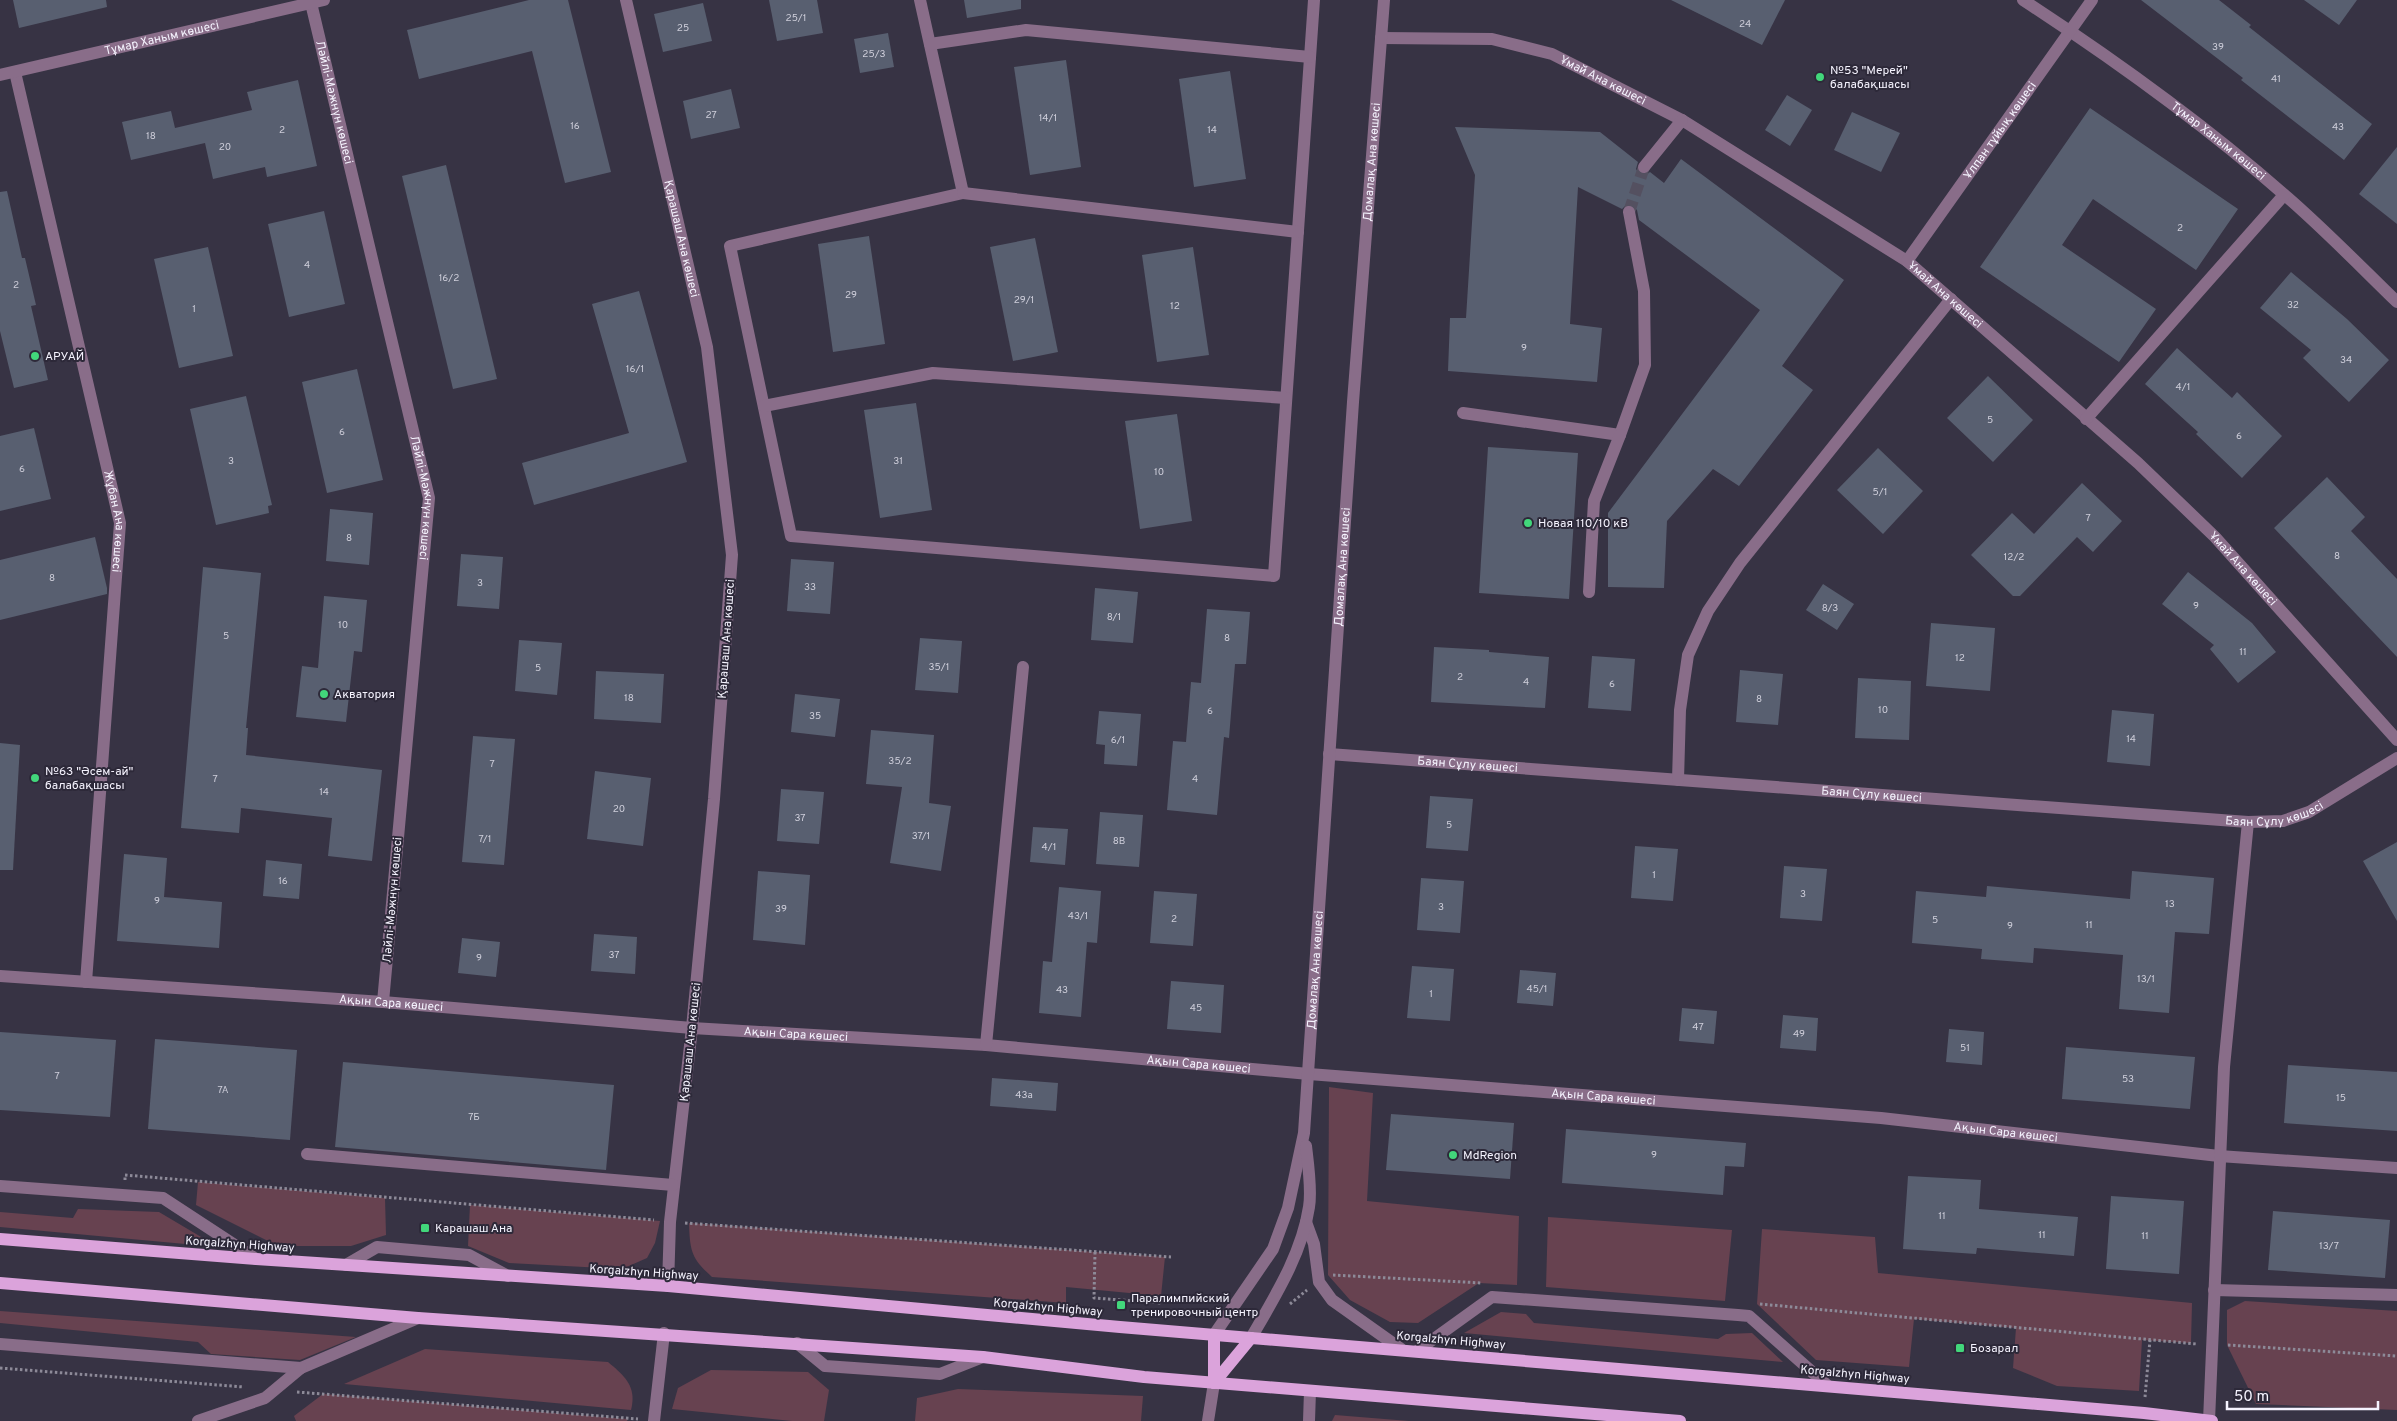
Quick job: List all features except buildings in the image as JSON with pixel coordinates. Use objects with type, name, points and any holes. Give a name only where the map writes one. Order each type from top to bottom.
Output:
[{"type":"main road","name":"Korgalzhyn Highway","points":[[0,1239],[256,1259],[668,1286],[1214,1335],[1401,1349],[2144,1413],[2210,1421]]},
{"type":"main road","points":[[0,1284],[418,1318],[664,1333],[983,1357],[1144,1377],[1310,1390],[1556,1416],[1680,1421]]},
{"type":"main road","points":[[1214,1335],[1214,1383]]},
{"type":"main road","points":[[1214,1383],[1251,1338]]},
{"type":"street","name":"Тұмар Ханым көшесі","points":[[0,75],[324,0]]},
{"type":"street","name":"Қарашаш Ана көшесі","points":[[626,0],[708,347],[732,554],[714,800],[692,1028],[673,1185],[668,1286]]},
{"type":"street","points":[[920,0],[963,193]]},
{"type":"street","points":[[1298,232],[963,193],[730,246],[791,536],[1274,576],[1286,398],[1298,232],[1314,0]]},
{"type":"street","name":"Домалақ Ана көшесі","points":[[1214,1335],[1273,1249],[1288,1208],[1304,1133],[1329,754],[1384,0]]},
{"type":"street","name":"Тұмар Ханым көшесі","points":[[2023,0],[2069,30],[2178,109],[2284,195],[2397,302]]},
{"type":"street","name":"Ұлпан тұйық көшесі","points":[[1907,261],[2092,0]]},
{"type":"street","name":"Ләйлі-Мәжнүн көшесі","points":[[311,3],[430,498],[383,1002]]},
{"type":"street","points":[[930,44],[1026,30],[1310,57]]},
{"type":"street","name":"Ұмай Ана көшесі","points":[[1381,38],[1492,39],[1552,54],[1682,120],[1907,261],[2138,463],[2214,537],[2397,740]]},
{"type":"street","name":"Жұбан Ана көшесі","points":[[15,72],[120,523],[86,982]]},
{"type":"street","points":[[1644,167],[1682,120]]},
{"type":"street","points":[[2086,419],[2284,195]]},
{"type":"street","points":[[1589,592],[1594,501],[1645,365],[1644,291],[1629,212]]},
{"type":"street","points":[[1678,780],[1680,710],[1688,655],[1708,611],[1740,563],[1951,299]]},
{"type":"street","points":[[764,406],[932,373],[1286,398]]},
{"type":"street","points":[[1463,413],[1620,435]]},
{"type":"street","points":[[986,1045],[1023,667]]},
{"type":"street","name":"Баян Сұлу көшесі","points":[[1329,754],[2248,822],[2283,821],[2309,812],[2397,758]]},
{"type":"street","points":[[2210,1421],[2219,1156],[2224,1068],[2248,822]]},
{"type":"street","name":"Ақын Сара көшесі","points":[[0,976],[383,1002],[692,1028],[986,1045],[1309,1074],[1881,1118],[2219,1156],[2397,1168]]},
{"type":"street","name":"Домалақ Ана көшесі","points":[[1251,1338],[1283,1280],[1306,1222],[1310,1205],[1304,1133]]},
{"type":"street","points":[[307,1154],[673,1185]]},
{"type":"street","points":[[0,1186],[163,1198],[256,1259]]},
{"type":"street","points":[[1306,1222],[1314,1244],[1319,1282],[1332,1300],[1401,1349]]},
{"type":"street","points":[[346,1265],[377,1247],[469,1255],[508,1276]]},
{"type":"street","points":[[2214,1290],[2397,1295]]},
{"type":"street","points":[[1418,1351],[1492,1298],[1738,1315],[1749,1316],[1828,1386]]},
{"type":"street","points":[[198,1421],[265,1398],[301,1368],[418,1318]]},
{"type":"street","points":[[654,1421],[664,1333]]},
{"type":"street","points":[[797,1343],[824,1366],[940,1374],[983,1357]]},
{"type":"street","points":[[0,1344],[301,1368]]},
{"type":"street","points":[[1208,1421],[1214,1383]]},
{"type":"street","points":[[1308,1421],[1310,1390]]},
{"type":"path","points":[[125,1196],[125,1175],[670,1222],[1171,1257]]},
{"type":"path","points":[[1095,1252],[1094,1298],[1161,1303]]},
{"type":"path","points":[[2145,1397],[2150,1340],[2397,1356]]},
{"type":"path","points":[[0,1368],[250,1388]]},
{"type":"path","points":[[324,1394],[638,1419]]},
{"type":"shaded area","points":[[1329,1087],[1373,1093],[1367,1201],[1519,1216],[1517,1285],[1479,1283],[1418,1323],[1390,1322],[1350,1300],[1328,1275]]},
{"type":"shaded area","points":[[198,1182],[385,1198],[386,1235],[351,1246],[278,1246],[196,1205]]},
{"type":"shaded area","points":[[470,1205],[660,1221],[655,1243],[647,1258],[622,1269],[509,1263],[468,1246]]},
{"type":"shaded area","points":[[78,1209],[159,1212],[218,1247],[0,1227],[0,1212],[73,1218]]},
{"type":"shaded area","points":[[1548,1217],[1732,1230],[1725,1301],[1546,1287]]},
{"type":"shaded area","points":[[689,1223],[1165,1257],[1161,1296],[1066,1287],[1066,1303],[712,1277],[693,1253]]},
{"type":"shaded area","points":[[1762,1229],[1875,1237],[1878,1273],[2192,1303],[2191,1343],[2142,1340],[2139,1391],[2057,1386],[2013,1368],[2016,1328],[1914,1319],[1909,1367],[1816,1360],[1757,1304]]},
{"type":"shaded area","points":[[2245,1301],[2397,1311],[2397,1410],[2256,1404],[2227,1345],[2227,1310]]},
{"type":"shaded area","points":[[0,1311],[356,1337],[300,1360],[211,1354],[198,1342],[0,1323]]},
{"type":"shaded area","points":[[1501,1312],[1526,1314],[1534,1323],[1718,1339],[1726,1334],[1752,1333],[1783,1362],[1464,1333]]},
{"type":"shaded area","points":[[425,1349],[608,1362],[620,1372],[631,1388],[631,1410],[344,1384]]},
{"type":"shaded area","points":[[711,1370],[808,1372],[829,1390],[824,1421],[792,1421],[672,1409],[678,1388]]},
{"type":"shaded area","points":[[958,1389],[1143,1396],[1141,1421],[915,1421],[917,1398]]},
{"type":"shaded area","points":[[323,1394],[628,1419],[627,1421],[296,1421],[294,1416]]},
{"type":"shaded area","points":[[1335,1415],[1409,1421],[1332,1421]]},
{"type":"tunnel","points":[[1629,212],[1644,167]]},
{"type":"place","name":"№53 \"Мерей\" балабақшасы","points":[[1820,77]]},
{"type":"place","name":"АРУАЙ","points":[[35,356]]},
{"type":"place","name":"Новая 110/10 кВ","points":[[1528,523]]},
{"type":"place","name":"Акватория","points":[[324,694]]},
{"type":"place","name":"№63 \"Әсем-ай\" балабақшасы","points":[[35,778]]},
{"type":"place","name":"MdRegion","points":[[1453,1155]]},
{"type":"place","name":"Карашаш Ана","points":[[425,1228]]},
{"type":"place","name":"Паралимпийский тренировочный центр","points":[[1121,1305]]},
{"type":"place","name":"Бозарал","points":[[1960,1348]]}]
